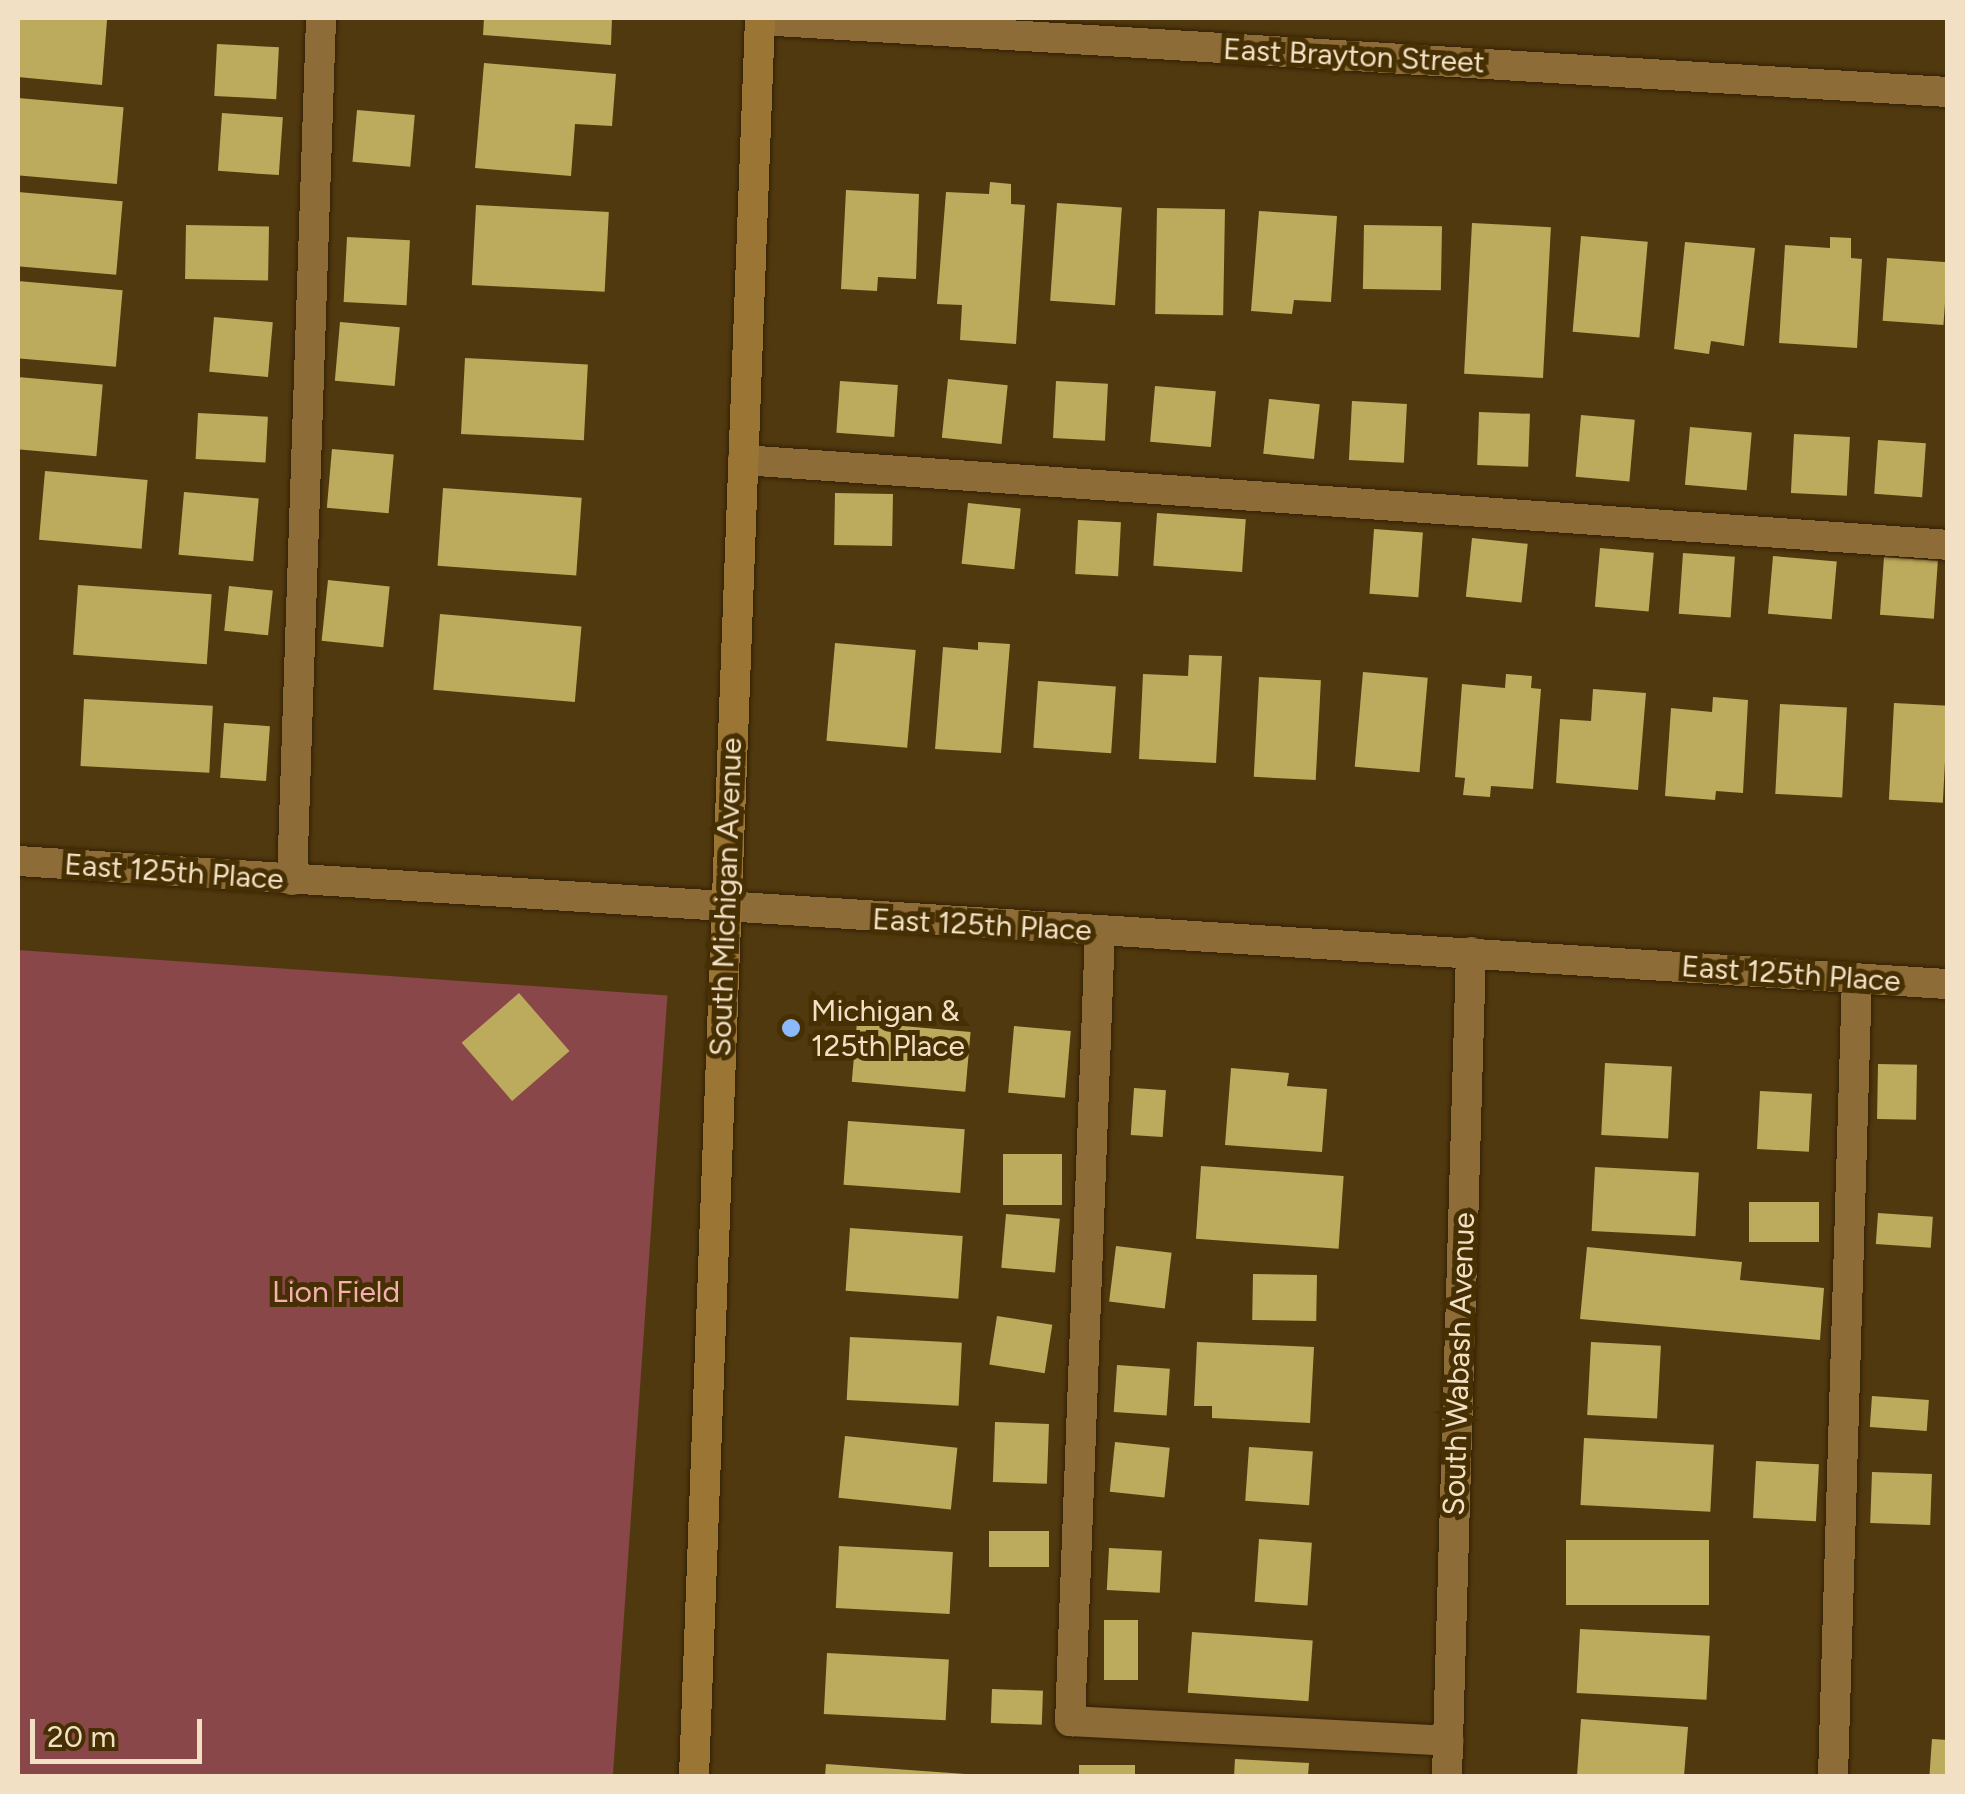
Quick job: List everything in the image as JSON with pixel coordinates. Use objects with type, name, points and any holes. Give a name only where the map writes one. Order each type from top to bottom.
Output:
[{"type":"main road","name":"South Michigan Avenue","points":[[694,1776],[760,19]]},
{"type":"street","points":[[292,880],[321,18]]},
{"type":"street","name":"East Brayton Street","points":[[760,19],[1948,92]]},
{"type":"street","points":[[743,460],[1948,545]]},
{"type":"street","name":"East 125th Place","points":[[18,861],[725,910],[1471,952],[1948,984]]},
{"type":"street","points":[[1100,931],[1070,1721],[1448,1741]]},
{"type":"street","name":"South Wabash Avenue","points":[[1447,1776],[1471,952]]},
{"type":"street","points":[[1833,1776],[1857,978]]},
{"type":"green space","name":"Lion Field","points":[[18,950],[667,995],[613,1776],[18,1776]]},
{"type":"building","points":[[18,18],[107,20],[102,85],[18,77]]},
{"type":"building","points":[[484,18],[612,18],[611,45],[483,35]]},
{"type":"building","points":[[217,44],[279,47],[276,99],[214,96]]},
{"type":"building","points":[[484,63],[616,74],[612,126],[575,124],[571,176],[475,168]]},
{"type":"building","points":[[18,98],[124,107],[117,184],[18,175]]},
{"type":"building","points":[[357,110],[415,115],[410,167],[352,162]]},
{"type":"building","points":[[222,113],[283,117],[279,175],[218,171]]},
{"type":"building","points":[[990,182],[1011,184],[1011,204],[1025,205],[1016,344],[960,340],[962,305],[937,304],[946,192],[989,194]]},
{"type":"building","points":[[846,190],[919,194],[916,279],[878,277],[877,291],[841,289]]},
{"type":"building","points":[[18,192],[123,201],[116,275],[18,266]]},
{"type":"building","points":[[1057,203],[1122,208],[1115,305],[1050,301]]},
{"type":"building","points":[[476,205],[609,212],[605,292],[472,285]]},
{"type":"building","points":[[1157,208],[1225,209],[1223,315],[1155,314]]},
{"type":"building","points":[[1259,211],[1337,216],[1331,302],[1294,300],[1292,314],[1251,311]]},
{"type":"building","points":[[1472,223],[1551,227],[1543,378],[1464,374]]},
{"type":"building","points":[[186,225],[269,226],[268,280],[185,279]]},
{"type":"building","points":[[1364,225],[1442,226],[1441,290],[1363,289]]},
{"type":"building","points":[[1581,236],[1648,242],[1639,337],[1573,332]]},
{"type":"building","points":[[347,237],[410,240],[407,305],[344,302]]},
{"type":"building","points":[[1830,237],[1851,238],[1851,258],[1862,259],[1857,348],[1779,343],[1785,245],[1830,248]]},
{"type":"building","points":[[1685,242],[1755,248],[1744,346],[1711,341],[1709,354],[1674,349]]},
{"type":"building","points":[[1887,258],[1948,262],[1943,325],[1883,321]]},
{"type":"building","points":[[18,281],[123,290],[116,367],[18,358]]},
{"type":"building","points":[[214,317],[273,322],[268,377],[209,372]]},
{"type":"building","points":[[340,322],[400,327],[395,386],[335,381]]},
{"type":"building","points":[[465,358],[588,364],[584,440],[461,434]]},
{"type":"building","points":[[18,377],[103,384],[96,456],[18,449]]},
{"type":"building","points":[[948,379],[1008,385],[1002,444],[942,438]]},
{"type":"building","points":[[840,381],[898,385],[894,437],[836,433]]},
{"type":"building","points":[[1056,381],[1108,384],[1105,441],[1053,438]]},
{"type":"building","points":[[1155,386],[1216,391],[1211,447],[1150,442]]},
{"type":"building","points":[[1269,399],[1320,404],[1314,459],[1263,454]]},
{"type":"building","points":[[1352,401],[1407,404],[1404,463],[1349,460]]},
{"type":"building","points":[[1479,412],[1530,414],[1528,467],[1477,465]]},
{"type":"building","points":[[198,413],[268,417],[265,463],[196,459]]},
{"type":"building","points":[[1581,415],[1635,420],[1629,481],[1576,477]]},
{"type":"building","points":[[1690,427],[1752,432],[1747,490],[1685,485]]},
{"type":"building","points":[[1794,434],[1850,437],[1847,496],[1791,493]]},
{"type":"building","points":[[1878,440],[1926,443],[1922,497],[1874,494]]},
{"type":"building","points":[[332,449],[394,454],[389,513],[327,508]]},
{"type":"building","points":[[45,471],[148,480],[142,549],[39,540]]},
{"type":"building","points":[[443,488],[582,498],[576,576],[438,566]]},
{"type":"building","points":[[184,492],[259,499],[253,561],[179,555]]},
{"type":"building","points":[[835,493],[893,494],[892,546],[834,545]]},
{"type":"building","points":[[968,503],[1021,509],[1014,569],[962,564]]},
{"type":"building","points":[[1157,513],[1246,519],[1242,572],[1153,566]]},
{"type":"building","points":[[1078,520],[1121,522],[1118,576],[1075,574]]},
{"type":"building","points":[[1374,529],[1423,532],[1418,597],[1369,594]]},
{"type":"building","points":[[1472,538],[1528,544],[1522,603],[1466,597]]},
{"type":"building","points":[[1600,548],[1654,553],[1649,611],[1595,607]]},
{"type":"building","points":[[1683,553],[1735,557],[1731,617],[1679,614]]},
{"type":"building","points":[[1773,556],[1837,562],[1832,619],[1768,614]]},
{"type":"building","points":[[1884,557],[1938,561],[1934,619],[1880,615]]},
{"type":"building","points":[[328,580],[390,586],[383,647],[322,641]]},
{"type":"building","points":[[78,585],[212,594],[207,664],[73,655]]},
{"type":"building","points":[[229,586],[273,591],[268,635],[224,631]]},
{"type":"building","points":[[440,614],[581,626],[575,702],[433,690]]},
{"type":"building","points":[[978,642],[1010,644],[1001,753],[935,749],[943,647],[978,650]]},
{"type":"building","points":[[835,643],[916,650],[907,748],[826,741]]},
{"type":"building","points":[[1189,655],[1222,656],[1216,763],[1139,759],[1143,674],[1188,676]]},
{"type":"building","points":[[1363,672],[1428,678],[1419,772],[1355,767]]},
{"type":"building","points":[[1506,674],[1532,676],[1531,688],[1541,689],[1533,789],[1491,786],[1490,797],[1463,795],[1465,778],[1455,777],[1462,684],[1505,688]]},
{"type":"building","points":[[1259,677],[1321,680],[1316,780],[1254,777]]},
{"type":"building","points":[[1038,681],[1116,686],[1111,753],[1033,748]]},
{"type":"building","points":[[1593,689],[1646,693],[1638,790],[1556,783],[1560,719],[1591,721]]},
{"type":"building","points":[[1713,697],[1748,700],[1743,793],[1716,791],[1715,800],[1665,796],[1671,708],[1712,712]]},
{"type":"building","points":[[84,699],[213,706],[209,773],[80,766]]},
{"type":"building","points":[[1894,703],[1948,706],[1943,803],[1889,800]]},
{"type":"building","points":[[1780,704],[1847,708],[1842,797],[1775,794]]},
{"type":"building","points":[[224,723],[270,726],[266,781],[220,778]]},
{"type":"building","points":[[519,993],[570,1051],[512,1101],[462,1043]]},
{"type":"building","points":[[857,1022],[971,1032],[965,1092],[852,1082]]},
{"type":"building","points":[[1014,1026],[1071,1031],[1065,1098],[1008,1093]]},
{"type":"building","points":[[1605,1063],[1672,1067],[1668,1138],[1601,1135]]},
{"type":"building","points":[[1878,1064],[1917,1065],[1916,1120],[1877,1119]]},
{"type":"building","points":[[1231,1068],[1289,1073],[1287,1086],[1327,1089],[1322,1152],[1225,1145]]},
{"type":"building","points":[[1134,1088],[1166,1090],[1163,1137],[1131,1135]]},
{"type":"building","points":[[1760,1091],[1812,1094],[1809,1152],[1757,1149]]},
{"type":"building","points":[[848,1121],[965,1129],[960,1193],[844,1185]]},
{"type":"building","points":[[1003,1154],[1062,1154],[1062,1205],[1003,1205]]},
{"type":"building","points":[[1201,1166],[1344,1176],[1339,1249],[1196,1239]]},
{"type":"building","points":[[1595,1167],[1699,1172],[1696,1236],[1592,1231]]},
{"type":"building","points":[[1749,1202],[1819,1202],[1819,1242],[1749,1242]]},
{"type":"building","points":[[1878,1213],[1933,1217],[1931,1248],[1876,1244]]},
{"type":"building","points":[[1006,1214],[1060,1219],[1055,1273],[1001,1268]]},
{"type":"building","points":[[850,1228],[963,1236],[958,1299],[846,1291]]},
{"type":"building","points":[[1116,1246],[1172,1253],[1165,1308],[1109,1302]]},
{"type":"building","points":[[1587,1247],[1742,1262],[1740,1280],[1824,1288],[1820,1340],[1580,1319]]},
{"type":"building","points":[[1253,1274],[1317,1275],[1316,1321],[1252,1320]]},
{"type":"building","points":[[997,1316],[1052,1325],[1045,1373],[989,1364]]},
{"type":"building","points":[[850,1337],[962,1343],[959,1406],[847,1400]]},
{"type":"building","points":[[1197,1342],[1314,1347],[1310,1423],[1212,1418],[1212,1406],[1194,1406]]},
{"type":"building","points":[[1591,1342],[1661,1346],[1657,1419],[1587,1415]]},
{"type":"building","points":[[1117,1365],[1170,1369],[1167,1416],[1114,1412]]},
{"type":"building","points":[[1872,1396],[1929,1400],[1927,1431],[1870,1427]]},
{"type":"building","points":[[995,1422],[1049,1424],[1047,1484],[993,1482]]},
{"type":"building","points":[[845,1436],[957,1448],[951,1509],[839,1498]]},
{"type":"building","points":[[1584,1438],[1714,1445],[1710,1512],[1580,1505]]},
{"type":"building","points":[[1115,1442],[1170,1448],[1164,1497],[1110,1492]]},
{"type":"building","points":[[1249,1447],[1313,1451],[1309,1505],[1245,1501]]},
{"type":"building","points":[[1756,1461],[1819,1464],[1816,1521],[1753,1518]]},
{"type":"building","points":[[1872,1472],[1932,1474],[1930,1525],[1870,1523]]},
{"type":"building","points":[[989,1531],[1049,1531],[1049,1567],[989,1567]]},
{"type":"building","points":[[1259,1539],[1312,1543],[1307,1606],[1255,1602]]},
{"type":"building","points":[[1566,1540],[1709,1540],[1709,1605],[1566,1605]]},
{"type":"building","points":[[839,1546],[953,1552],[950,1614],[836,1608]]},
{"type":"building","points":[[1109,1548],[1162,1551],[1160,1593],[1107,1590]]},
{"type":"building","points":[[1104,1620],[1138,1620],[1138,1680],[1104,1680]]},
{"type":"building","points":[[1580,1629],[1710,1636],[1706,1700],[1577,1693]]},
{"type":"building","points":[[1192,1632],[1313,1640],[1308,1701],[1188,1693]]},
{"type":"building","points":[[827,1653],[949,1659],[946,1720],[824,1714]]},
{"type":"building","points":[[992,1689],[1043,1691],[1042,1725],[991,1723]]},
{"type":"building","points":[[1581,1719],[1688,1727],[1684,1776],[1577,1776]]},
{"type":"building","points":[[1932,1739],[1948,1740],[1945,1776],[1929,1776]]},
{"type":"building","points":[[1235,1759],[1309,1763],[1308,1776],[1234,1776]]},
{"type":"building","points":[[826,1764],[965,1774],[965,1776],[825,1776]]},
{"type":"building","points":[[1079,1765],[1135,1765],[1135,1776],[1079,1776]]},
{"type":"place","name":"Michigan & 125th Place","points":[[791,1028]]}]
